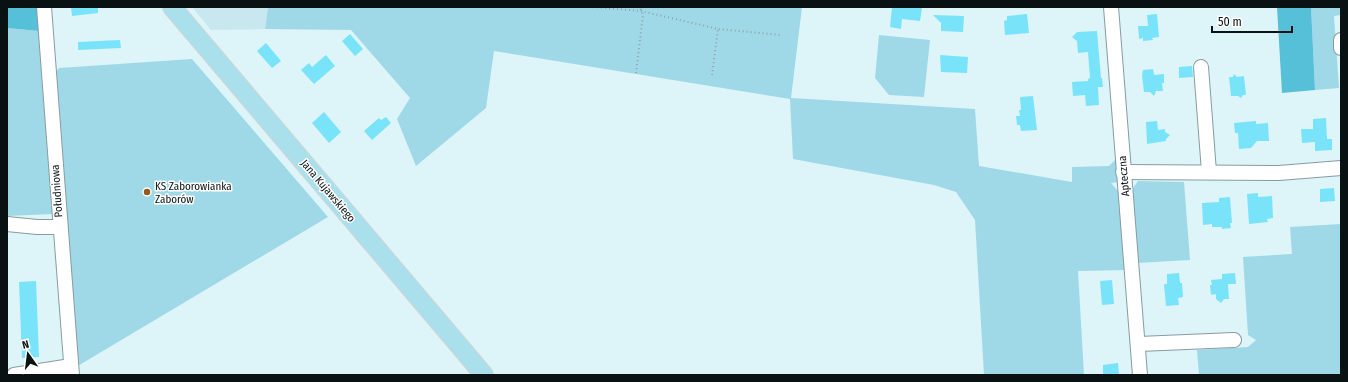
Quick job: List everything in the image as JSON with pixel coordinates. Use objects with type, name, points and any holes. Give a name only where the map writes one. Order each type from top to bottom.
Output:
[{"type":"main road","name":"Jana Kujawskiego","points":[[172,7],[484,375]]},
{"type":"street","name":"Południowa","points":[[44,7],[71,370]]},
{"type":"street","name":"Apteczna","points":[[1111,7],[1123,172],[1139,344],[1140,375]]},
{"type":"street","points":[[1341,40],[1341,48]]},
{"type":"street","points":[[1201,67],[1209,172]]},
{"type":"street","points":[[1123,172],[1279,173],[1341,168]]},
{"type":"street","points":[[7,224],[37,227],[60,227]]},
{"type":"street","points":[[1139,344],[1234,340]]},
{"type":"street","points":[[14,375],[71,370]]},
{"type":"path","points":[[593,7],[642,11],[718,30],[781,35]]},
{"type":"path","points":[[636,73],[643,15],[640,7]]},
{"type":"path","points":[[712,75],[718,30]]},
{"type":"shaded area","points":[[7,7],[37,7],[39,31],[7,28]]},
{"type":"shaded area","points":[[192,7],[268,7],[265,29],[211,30]]},
{"type":"shaded area","points":[[268,7],[802,7],[791,98],[975,109],[979,166],[1072,182],[1072,167],[1109,166],[1117,158],[1119,182],[1111,183],[1118,191],[1125,270],[1078,271],[1084,375],[984,375],[975,220],[956,192],[934,185],[793,159],[790,99],[494,51],[486,108],[416,166],[397,119],[410,98],[351,30],[265,29]]},
{"type":"shaded area","points":[[1277,7],[1311,7],[1315,90],[1282,93]]},
{"type":"shaded area","points":[[1311,7],[1341,7],[1341,15],[1334,16],[1339,88],[1315,90]]},
{"type":"shaded area","points":[[7,28],[39,31],[53,214],[7,216]]},
{"type":"shaded area","points":[[879,35],[930,40],[924,97],[889,95],[875,78]]},
{"type":"shaded area","name":"KS Zaborowianka Zaborów","points":[[192,59],[328,217],[76,367],[55,73],[59,68]]},
{"type":"shaded area","points":[[1138,181],[1184,182],[1190,260],[1137,263],[1131,191]]},
{"type":"shaded area","points":[[1341,224],[1341,375],[1199,375],[1197,350],[1248,347],[1256,340],[1248,335],[1243,257],[1292,254],[1290,227]]},
{"type":"building","points":[[71,7],[98,7],[98,13],[72,16]]},
{"type":"building","points":[[892,7],[922,8],[920,21],[902,19],[901,29],[890,27]]},
{"type":"building","points":[[1027,14],[1029,33],[1005,35],[1004,21],[1007,20],[1007,16]]},
{"type":"building","points":[[1157,14],[1159,37],[1152,38],[1153,40],[1143,41],[1143,38],[1139,39],[1138,26],[1148,26],[1147,15]]},
{"type":"building","points":[[933,15],[964,16],[963,32],[941,31],[941,23]]},
{"type":"building","points":[[1097,31],[1103,87],[1098,87],[1099,105],[1086,106],[1085,95],[1073,96],[1072,82],[1088,81],[1090,78],[1088,52],[1078,53],[1077,41],[1072,37],[1077,32]]},
{"type":"building","points":[[350,34],[363,49],[355,56],[342,41]]},
{"type":"building","points":[[120,40],[121,48],[78,50],[78,42]]},
{"type":"building","points":[[266,43],[281,61],[272,68],[257,51]]},
{"type":"building","points":[[326,55],[335,66],[314,84],[301,70],[309,63],[312,67]]},
{"type":"building","points":[[940,55],[968,57],[967,73],[941,72]]},
{"type":"building","points":[[1192,66],[1193,77],[1179,78],[1179,67]]},
{"type":"building","points":[[1153,69],[1154,75],[1164,74],[1164,83],[1162,83],[1163,91],[1156,91],[1154,96],[1150,92],[1144,92],[1142,75],[1143,70]]},
{"type":"building","points":[[1234,74],[1237,77],[1244,76],[1246,95],[1243,95],[1241,98],[1238,96],[1231,96],[1229,77],[1233,77]]},
{"type":"building","points":[[1033,96],[1037,130],[1021,131],[1020,125],[1017,125],[1016,116],[1020,116],[1020,97]]},
{"type":"building","points":[[324,112],[341,132],[329,143],[312,123]]},
{"type":"building","points":[[386,117],[391,123],[372,140],[364,131],[379,118],[381,120]]},
{"type":"building","points":[[1326,118],[1327,139],[1332,139],[1332,150],[1315,151],[1315,142],[1302,143],[1301,129],[1313,129],[1313,119]]},
{"type":"building","points":[[1157,121],[1158,130],[1165,129],[1165,132],[1170,135],[1166,141],[1147,144],[1146,122]]},
{"type":"building","points":[[1256,121],[1256,124],[1268,123],[1269,141],[1257,141],[1251,148],[1239,149],[1238,133],[1235,133],[1234,123]]},
{"type":"building","points":[[1334,188],[1335,201],[1320,202],[1320,189]]},
{"type":"building","points":[[1258,193],[1258,197],[1272,196],[1273,218],[1267,219],[1268,222],[1249,224],[1247,194]]},
{"type":"building","points":[[1230,197],[1231,228],[1222,229],[1222,227],[1212,227],[1212,224],[1203,225],[1202,203],[1219,202],[1219,198]]},
{"type":"building","points":[[1179,273],[1180,283],[1182,283],[1183,297],[1178,298],[1179,305],[1166,306],[1164,284],[1167,284],[1167,274]]},
{"type":"building","points":[[1235,273],[1236,284],[1228,284],[1229,299],[1224,299],[1221,303],[1216,299],[1216,294],[1211,295],[1211,280],[1222,279],[1222,274]]},
{"type":"building","points":[[1112,280],[1114,304],[1102,305],[1100,281]]},
{"type":"building","points":[[36,281],[39,357],[22,358],[19,282]]},
{"type":"building","points":[[1118,363],[1119,375],[1103,375],[1103,365]]},
{"type":"place","name":"KS Zaborowianka Zaborów","points":[[147,192]]}]
